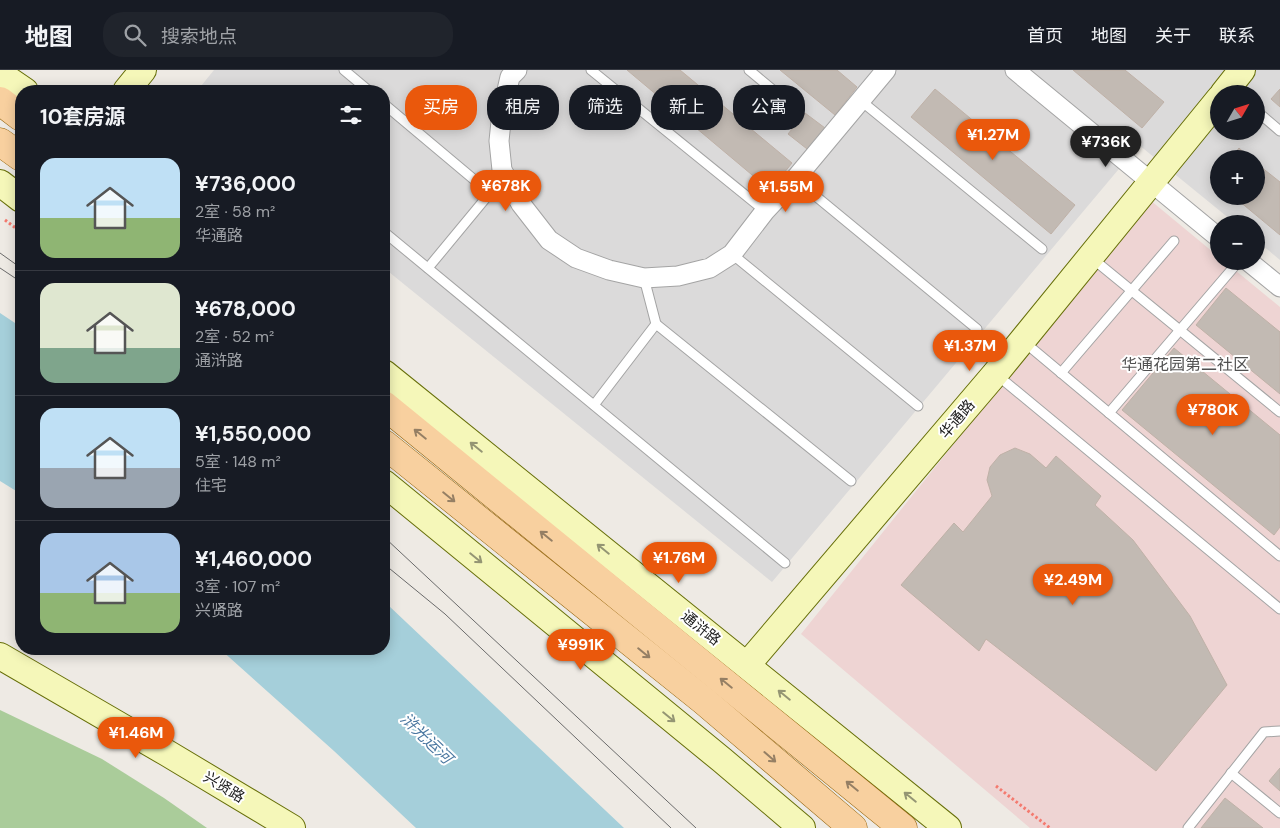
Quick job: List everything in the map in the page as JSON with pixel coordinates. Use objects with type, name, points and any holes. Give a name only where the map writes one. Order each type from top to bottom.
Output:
[{"type":"main road","points":[[131,85],[144,70]]},
{"type":"main road","points":[[1230,85],[1242,70]]},
{"type":"main road","points":[[0,74],[16,85]]},
{"type":"main road","points":[[0,102],[15,112]]},
{"type":"main road","name":"华通路","points":[[747,665],[996,374],[1210,110]]},
{"type":"main road","points":[[0,142],[15,153]]},
{"type":"main road","points":[[0,183],[15,194]]},
{"type":"main road","name":"通浒路","points":[[390,378],[948,828]]},
{"type":"main road","name":"通浒路","points":[[390,410],[903,828]]},
{"type":"main road","points":[[390,449],[704,701],[853,828]]},
{"type":"main road","points":[[390,488],[722,760],[802,828]]},
{"type":"main road","name":"兴贤路","points":[[0,656],[292,828]]},
{"type":"street","points":[[510,72],[502,112],[499,140],[502,170],[521,204],[549,240],[576,258],[609,270],[644,278],[678,276],[710,268],[732,254],[765,211],[795,179],[886,70]]},
{"type":"street","points":[[1015,70],[1210,231]]},
{"type":"street","points":[[1259,270],[1280,287]]},
{"type":"lane","points":[[344,70],[362,85]]},
{"type":"lane","points":[[591,70],[765,211]]},
{"type":"lane","points":[[749,70],[767,85]]},
{"type":"lane","points":[[860,100],[1042,249]]},
{"type":"lane","points":[[390,109],[490,192]]},
{"type":"lane","points":[[1265,119],[1280,131]]},
{"type":"lane","points":[[428,268],[490,192],[502,170]]},
{"type":"lane","points":[[795,179],[977,329]]},
{"type":"lane","points":[[390,237],[785,563]]},
{"type":"lane","points":[[1061,373],[1174,241]]},
{"type":"lane","points":[[732,254],[918,406]]},
{"type":"lane","points":[[1090,257],[1280,412]]},
{"type":"lane","points":[[1109,413],[1231,270]]},
{"type":"lane","points":[[644,278],[656,324],[851,481]]},
{"type":"lane","points":[[594,405],[656,324]]},
{"type":"lane","points":[[1022,341],[1278,550]]},
{"type":"lane","points":[[996,374],[1280,609]]},
{"type":"lane","points":[[1188,828],[1264,732],[1280,731]]},
{"type":"lane","points":[[1231,773],[1280,813]]},
{"type":"path","points":[[0,216],[15,227]]},
{"type":"path","points":[[996,786],[1050,828]]},
{"type":"shaded area","points":[[214,70],[1280,70],[1280,260],[1265,248],[1265,215],[1225,215],[1213,205],[1265,205],[1265,150],[1210,150],[1210,203],[1139,145],[772,582],[390,273],[390,85],[202,85]]},
{"type":"shaded area","points":[[1150,200],[1210,250],[1210,270],[1235,270],[1280,307],[1280,828],[1030,828],[801,634]]},
{"type":"green space","points":[[0,710],[102,759],[207,828],[0,828]]},
{"type":"water","points":[[0,313],[15,323],[15,490],[0,481]]},
{"type":"water","name":"浒光运河","points":[[390,607],[624,828],[416,828],[334,751],[227,655],[390,655]]},
{"type":"building","points":[[627,70],[680,70],[698,85],[651,85],[651,90]]},
{"type":"building","points":[[780,70],[837,70],[857,87],[835,115],[805,90],[805,85],[798,85]]},
{"type":"building","points":[[1073,70],[1125,70],[1164,102],[1142,128]]},
{"type":"building","points":[[935,89],[1075,205],[1051,234],[911,117]]},
{"type":"building","points":[[1280,89],[1280,107],[1271,99]]},
{"type":"building","points":[[723,106],[733,114],[733,130],[752,130],[792,163],[770,190],[698,130],[723,130]]},
{"type":"building","points":[[805,113],[833,134],[816,156],[788,134],[791,130],[805,130]]},
{"type":"building","points":[[1265,170],[1280,182],[1280,235],[1265,223],[1265,215],[1256,215],[1244,205],[1265,205]]},
{"type":"building","points":[[1226,288],[1280,332],[1280,394],[1196,325]]},
{"type":"building","points":[[1174,348],[1280,435],[1280,527],[1274,535],[1122,410]]},
{"type":"building","points":[[1015,448],[1030,454],[1046,468],[1056,456],[1101,496],[1095,505],[1133,540],[1190,616],[1227,685],[1156,771],[986,639],[979,651],[901,585],[954,523],[963,532],[992,496],[987,480],[990,467],[1000,455]]},
{"type":"building","points":[[1280,768],[1280,791],[1269,781]]},
{"type":"building","points":[[1225,798],[1263,828],[1201,828]]},
{"type":"tram line","points":[[0,253],[15,264]]},
{"type":"tram line","points":[[0,268],[15,278]]},
{"type":"tram line","points":[[390,543],[696,828]]},
{"type":"tram line","points":[[390,569],[445,614],[671,828]]},
{"type":"district","name":"华通花园第二社区","points":[[1185,364]]}]
